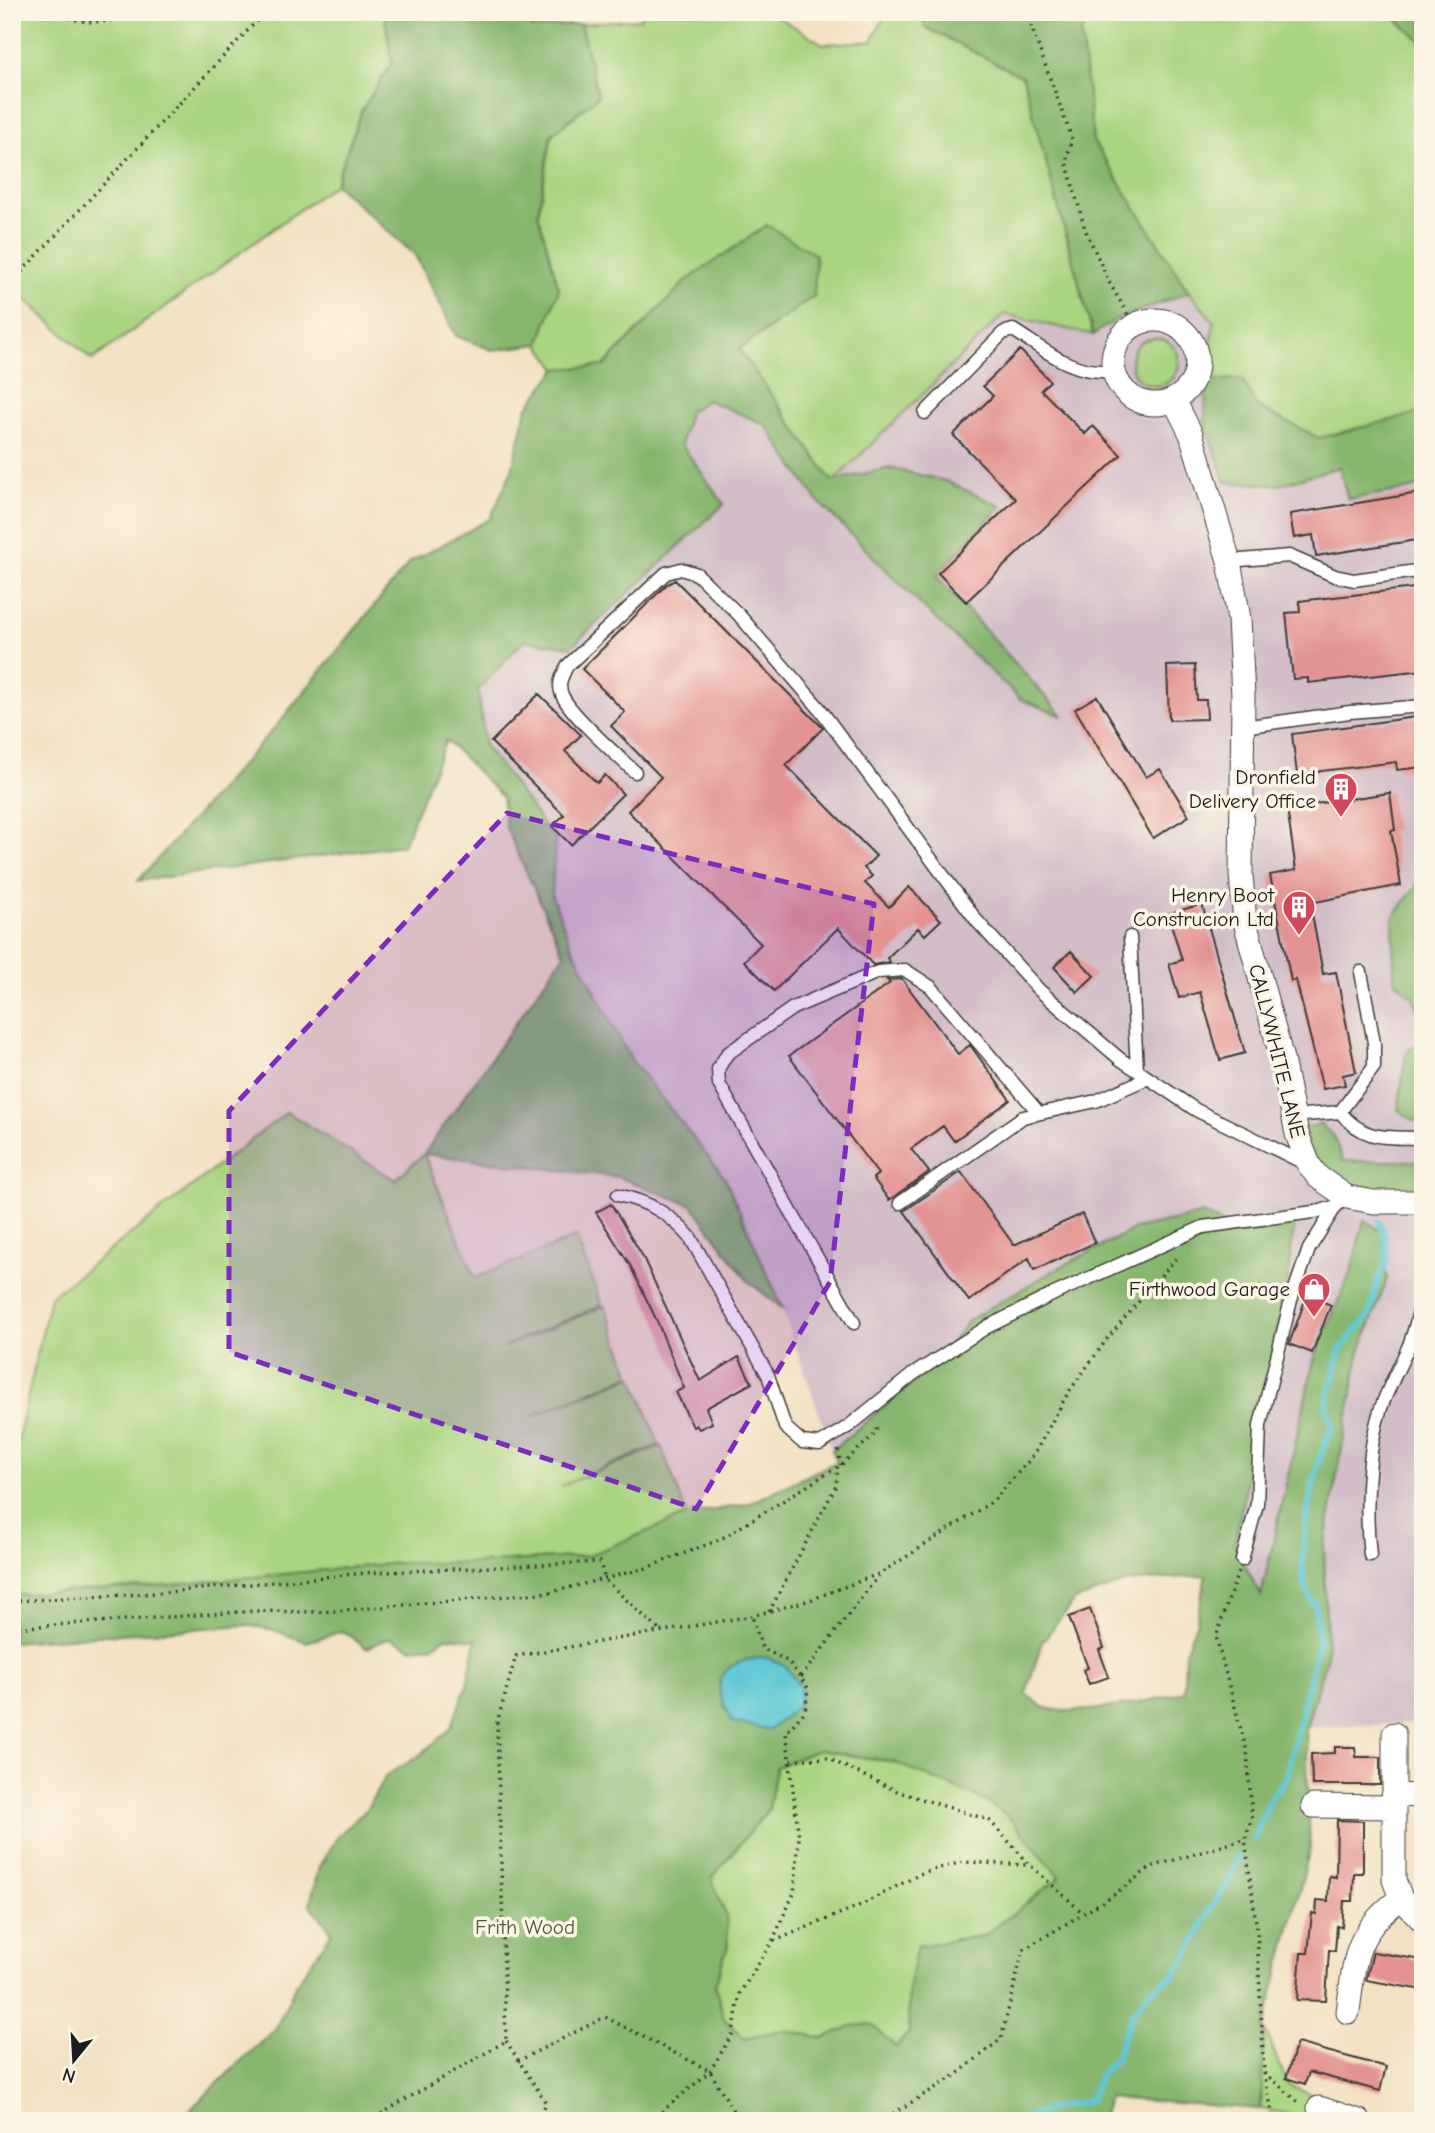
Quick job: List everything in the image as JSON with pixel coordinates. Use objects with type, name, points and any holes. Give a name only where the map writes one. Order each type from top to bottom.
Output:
[{"type":"street","points":[[1158,319],[1184,330],[1197,356],[1197,370],[1191,384],[1174,400],[1156,404],[1130,397],[1121,387],[1113,370],[1114,348],[1121,336],[1134,325],[1158,319]]},
{"type":"street","name":"CALLYWHITE LANE","points":[[1174,400],[1191,434],[1229,561],[1239,619],[1242,727],[1241,875],[1245,922],[1282,1059],[1293,1116],[1309,1165],[1342,1201],[1423,1202]]},
{"type":"street","points":[[1394,1734],[1394,1880],[1401,1898],[1423,1921]]},
{"type":"street","points":[[1313,1806],[1393,1801],[1423,1796]]},
{"type":"street","points":[[1348,2012],[1362,1938],[1380,1914],[1401,1898]]},
{"type":"street","points":[[1319,2108],[1359,2121]]},
{"type":"lane","points":[[925,413],[1003,333],[1013,330],[1075,367],[1089,372],[1113,370]]},
{"type":"lane","points":[[1229,561],[1289,556],[1335,576],[1354,580],[1423,570]]},
{"type":"lane","points":[[635,772],[578,716],[561,695],[560,681],[567,666],[666,573],[681,569],[697,574],[738,615],[820,709],[977,922],[1030,980],[1142,1074],[1196,1110],[1309,1165]]},
{"type":"lane","points":[[1242,727],[1350,712],[1423,706]]},
{"type":"lane","points":[[1130,937],[1142,1074]]},
{"type":"lane","points":[[854,1323],[719,1084],[718,1069],[727,1054],[793,1007],[878,972],[905,970],[931,987],[1040,1113]]},
{"type":"lane","points":[[1293,1116],[1340,1112],[1374,1067],[1374,1043],[1361,972]]},
{"type":"lane","points":[[900,1203],[1023,1117],[1096,1101],[1142,1074]]},
{"type":"lane","points":[[1340,1112],[1355,1128],[1371,1136],[1423,1138]]},
{"type":"lane","points":[[618,1195],[647,1202],[674,1218],[690,1237],[768,1375],[786,1427],[802,1442],[820,1444],[912,1375],[987,1327],[1203,1227],[1321,1211],[1342,1201]]},
{"type":"lane","points":[[1242,1560],[1257,1504],[1261,1425],[1291,1300],[1310,1249],[1342,1201]]},
{"type":"lane","points":[[1370,1555],[1366,1521],[1371,1489],[1371,1448],[1392,1378],[1407,1351],[1423,1295]]},
{"type":"path","points":[[56,12],[66,18],[102,23],[142,12]]},
{"type":"path","points":[[12,282],[265,12]]},
{"type":"path","points":[[1026,12],[1072,139],[1066,161],[1085,229],[1109,282],[1134,325]]},
{"type":"path","points":[[539,2121],[546,2103],[506,2041],[497,1723],[516,1656],[752,1616],[810,1600],[881,1573],[993,1501],[1033,1456],[1068,1393],[1107,1339],[1203,1227]]},
{"type":"path","points":[[12,1628],[255,1611],[324,1612],[552,1592],[605,1580],[646,1568],[721,1539],[838,1467],[876,1433],[879,1402]]},
{"type":"path","points":[[769,1612],[836,1486],[838,1467]]},
{"type":"path","points":[[1242,1560],[1216,1637],[1247,1752],[1252,1817],[1244,1839],[1257,1931],[1264,2073],[1274,2121]]},
{"type":"path","points":[[12,1601],[158,1593],[365,1573],[600,1562],[605,1580],[659,1630]]},
{"type":"path","points":[[800,1678],[881,1573]]},
{"type":"path","points":[[651,2121],[710,2071],[733,2033],[740,1993],[772,1941],[794,1893],[799,1838],[786,1733],[805,1711],[808,1688],[789,1662],[762,1648],[752,1616]]},
{"type":"path","points":[[791,1760],[827,1758],[899,1792],[989,1820],[1030,1865],[1083,1913]]},
{"type":"path","points":[[881,2121],[956,2075],[1001,2039],[1023,1950],[1151,1867],[1244,1839]]},
{"type":"path","points":[[772,1941],[862,1905],[924,1872],[963,1862],[1030,1865]]},
{"type":"path","points":[[518,2061],[605,2017],[710,2071],[738,2121]]},
{"type":"path","points":[[369,2121],[506,2041]]},
{"type":"path","points":[[1264,2073],[1307,2109],[1319,2108]]},
{"type":"highlighted area","points":[[507,813],[874,904],[830,1282],[696,1509],[229,1352],[229,1111]]},
{"type":"shaded area","points":[[1189,292],[1214,322],[1204,400],[1279,485],[1339,467],[1411,489],[1423,484],[1423,876],[1412,887],[1394,980],[1413,997],[1423,1019],[1423,1038],[1406,1053],[1415,1121],[1423,1117],[1423,1723],[1306,1728],[1327,1655],[1324,1547],[1359,1354],[1387,1279],[1382,1231],[1364,1221],[1293,1457],[1261,1597],[1234,1544],[1286,1289],[1295,1222],[1230,1228],[1204,1214],[1135,1229],[1057,1269],[832,1450],[771,1278],[725,1178],[630,1058],[571,945],[552,896],[555,840],[485,746],[478,690],[524,640],[665,558],[723,504],[681,445],[689,412],[706,400],[765,424],[791,461],[922,606],[1061,714],[935,576],[1001,506],[890,468],[833,482],[1004,314],[1093,335],[1123,313]]},
{"type":"green space","points":[[12,12],[384,12],[392,63],[362,110],[335,184],[92,360],[12,287]]},
{"type":"green space","points":[[384,12],[529,12],[532,28],[580,24],[598,96],[551,135],[538,214],[559,289],[539,344],[492,350],[456,336],[415,255],[335,184],[362,110],[392,63]]},
{"type":"green space","points":[[643,12],[770,12],[823,44],[872,41],[887,12],[922,12],[926,27],[1023,77],[1093,335],[1004,314],[833,482],[739,349],[814,296],[687,280],[603,366],[557,369],[539,344],[559,289],[538,214],[552,135],[598,96],[580,24],[640,19]]},
{"type":"green space","points":[[922,12],[1092,12],[1081,32],[1093,141],[1189,292],[1115,320],[1093,335],[1023,77],[925,27]]},
{"type":"green space","points":[[1092,12],[1389,12],[1423,43],[1423,412],[1319,438],[1257,407],[1242,379],[1206,381],[1214,322],[1189,292],[1093,141],[1081,32]]},
{"type":"green space","points":[[1389,12],[1423,12],[1423,43]]},
{"type":"green space","points":[[767,225],[816,255],[814,296],[739,349],[832,481],[890,468],[946,481],[1001,506],[936,576],[1063,716],[1020,699],[922,606],[817,500],[765,424],[707,400],[689,412],[681,444],[724,504],[571,647],[524,640],[478,690],[485,746],[555,840],[552,896],[571,945],[630,1058],[725,1178],[783,1309],[748,1281],[692,1205],[618,1177],[424,1154],[564,954],[506,828],[502,797],[446,740],[403,845],[138,881],[277,725],[410,562],[490,519],[512,470],[527,408],[557,369],[604,366],[687,280]]},
{"type":"green space","points":[[1155,338],[1172,345],[1179,362],[1172,379],[1155,386],[1138,379],[1131,362],[1138,345]]},
{"type":"green space","points":[[1242,379],[1257,407],[1319,438],[1423,412],[1423,484],[1411,489],[1348,499],[1339,467],[1279,485],[1226,482],[1205,424],[1206,381]]},
{"type":"green space","points":[[1423,876],[1423,1019],[1413,997],[1394,980],[1393,918]]},
{"type":"green space","points":[[1423,1038],[1423,1117],[1415,1121],[1398,1110],[1406,1053]]},
{"type":"green space","points":[[287,1112],[395,1180],[424,1154],[475,1278],[576,1237],[602,1305],[503,1347],[605,1306],[631,1375],[532,1416],[633,1376],[659,1445],[561,1486],[661,1446],[687,1515],[588,1556],[479,1563],[397,1563],[161,1586],[12,1595],[12,1467],[50,1297]]},
{"type":"green space","points":[[1320,1124],[1333,1135],[1343,1161],[1423,1161],[1423,1191],[1379,1192],[1355,1188],[1316,1168],[1303,1129]]},
{"type":"green space","name":"Frith Wood","points":[[1204,1214],[1230,1228],[1295,1221],[1286,1289],[1234,1544],[1261,1596],[1315,1356],[1351,1271],[1364,1220],[1382,1231],[1387,1279],[1359,1354],[1324,1547],[1327,1655],[1306,1728],[1310,1849],[1264,2028],[1261,2109],[1108,2098],[1103,2115],[1060,2121],[178,2121],[276,2028],[296,1984],[332,1932],[310,1904],[319,1867],[339,1835],[366,1810],[386,1776],[420,1755],[450,1729],[467,1685],[476,1640],[446,1637],[433,1646],[412,1648],[390,1638],[366,1648],[343,1631],[306,1642],[274,1630],[246,1625],[12,1642],[12,1595],[161,1586],[397,1563],[479,1563],[588,1556],[687,1515],[748,1504],[836,1462],[832,1450],[933,1366],[969,1320],[1057,1269],[1135,1229]],"holes":[[[1206,1575],[1196,1624],[1185,1652],[1184,1691],[1135,1703],[1071,1711],[1044,1707],[1026,1694],[1042,1642],[1075,1600],[1127,1582]],[[818,1750],[893,1762],[978,1797],[1007,1815],[1060,1877],[984,1936],[917,1946],[908,1989],[909,2032],[896,2047],[871,2024],[851,2026],[824,2038],[782,2030],[745,2039],[724,2019],[715,1985],[728,1945],[726,1915],[711,1879],[769,1808],[776,1767]]]},
{"type":"green space","points":[[818,1750],[893,1762],[978,1797],[1007,1814],[1060,1877],[984,1936],[954,1939],[908,1989],[909,2032],[896,2048],[851,2026],[824,2038],[782,2030],[745,2039],[724,2019],[715,1985],[728,1945],[711,1879],[769,1809],[776,1767]]},
{"type":"green space","points":[[1264,2028],[1288,2085],[1312,2095],[1310,2118],[1261,2109]]},
{"type":"water","points":[[765,1657],[785,1666],[801,1688],[799,1705],[770,1730],[732,1722],[722,1699],[720,1686],[726,1671],[732,1666]]},
{"type":"building","points":[[1020,350],[1050,381],[1041,390],[1085,434],[1093,426],[1121,455],[966,602],[938,573],[1016,499],[953,435],[993,396],[983,386]]},
{"type":"building","points":[[1419,493],[1423,539],[1316,556],[1313,535],[1294,538],[1290,514]]},
{"type":"building","points":[[675,580],[823,728],[786,765],[876,856],[864,868],[872,876],[865,883],[889,907],[909,887],[941,920],[925,935],[918,928],[887,958],[890,962],[873,965],[838,928],[774,991],[744,961],[761,944],[628,811],[661,777],[611,726],[625,712],[582,669],[666,585]]},
{"type":"building","points":[[1423,587],[1423,670],[1308,683],[1308,678],[1293,679],[1286,613],[1300,612],[1299,601]]},
{"type":"building","points":[[1195,665],[1197,700],[1206,700],[1207,719],[1169,720],[1167,666]]},
{"type":"building","points":[[539,694],[581,735],[565,751],[597,783],[605,775],[623,794],[571,845],[552,826],[564,815],[491,742]]},
{"type":"building","points":[[1097,696],[1146,777],[1160,769],[1189,816],[1153,838],[1075,709]]},
{"type":"building","points":[[1423,716],[1423,767],[1397,770],[1396,762],[1297,774],[1292,734]]},
{"type":"building","name":"Henry Boot Construcion Ltd","points":[[1390,793],[1395,830],[1391,831],[1401,885],[1310,903],[1323,974],[1336,972],[1356,1072],[1343,1075],[1345,1085],[1323,1089],[1296,980],[1291,981],[1270,875],[1296,870],[1287,808]]},
{"type":"building","points":[[1202,904],[1245,1053],[1220,1060],[1200,992],[1179,998],[1169,964],[1182,960],[1168,914]]},
{"type":"building","points":[[1071,951],[1094,976],[1077,992],[1054,967]]},
{"type":"building","points":[[902,979],[958,1054],[970,1045],[1010,1100],[954,1141],[943,1126],[911,1149],[929,1172],[889,1200],[873,1178],[878,1174],[789,1056],[890,983],[887,980]]},
{"type":"building","points":[[961,1172],[1014,1245],[1082,1214],[1095,1243],[1034,1270],[1029,1258],[969,1301],[904,1211]]},
{"type":"building","points":[[611,1204],[642,1255],[700,1381],[739,1357],[752,1383],[706,1408],[712,1423],[699,1429],[696,1425],[693,1427],[676,1392],[684,1388],[657,1321],[630,1265],[596,1212]]},
{"type":"building","points":[[1307,1295],[1331,1305],[1312,1353],[1289,1344]]},
{"type":"building","points":[[1090,1609],[1104,1648],[1099,1650],[1109,1677],[1089,1684],[1083,1670],[1088,1668],[1069,1617]]},
{"type":"building","points":[[1335,1747],[1355,1747],[1356,1757],[1380,1757],[1380,1785],[1312,1785],[1311,1754],[1335,1753]]},
{"type":"building","points":[[1337,1820],[1363,1821],[1363,1873],[1354,1873],[1353,1901],[1344,1901],[1342,1927],[1337,1926],[1335,1951],[1329,1950],[1326,2001],[1297,2000],[1301,1953],[1308,1953],[1312,1913],[1316,1914],[1317,1900],[1328,1901],[1329,1876],[1336,1877]]},
{"type":"building","points":[[1373,1952],[1423,1960],[1423,1990],[1366,1980]]},
{"type":"building","points":[[1297,2043],[1386,2067],[1380,2091],[1309,2072],[1305,2084],[1286,2078]]},
{"type":"waterway","points":[[1254,1839],[1271,1797],[1286,1778],[1319,1639],[1315,1607],[1305,1587],[1305,1528],[1319,1461],[1333,1427],[1326,1408],[1340,1350],[1370,1315],[1377,1283],[1387,1261],[1385,1236],[1379,1221]]},
{"type":"waterway","points":[[1016,2121],[1057,2107],[1090,2101],[1100,2075],[1115,2059],[1132,2014],[1150,1991],[1174,1975],[1189,1954],[1208,1913],[1230,1880],[1239,1856]]},
{"type":"place","name":"Dronfield Delivery Office","points":[[1341,819]]},
{"type":"place","name":"Henry Boot Construcion Ltd","points":[[1299,937]]},
{"type":"place","name":"Firthwood Garage","points":[[1314,1319]]}]
